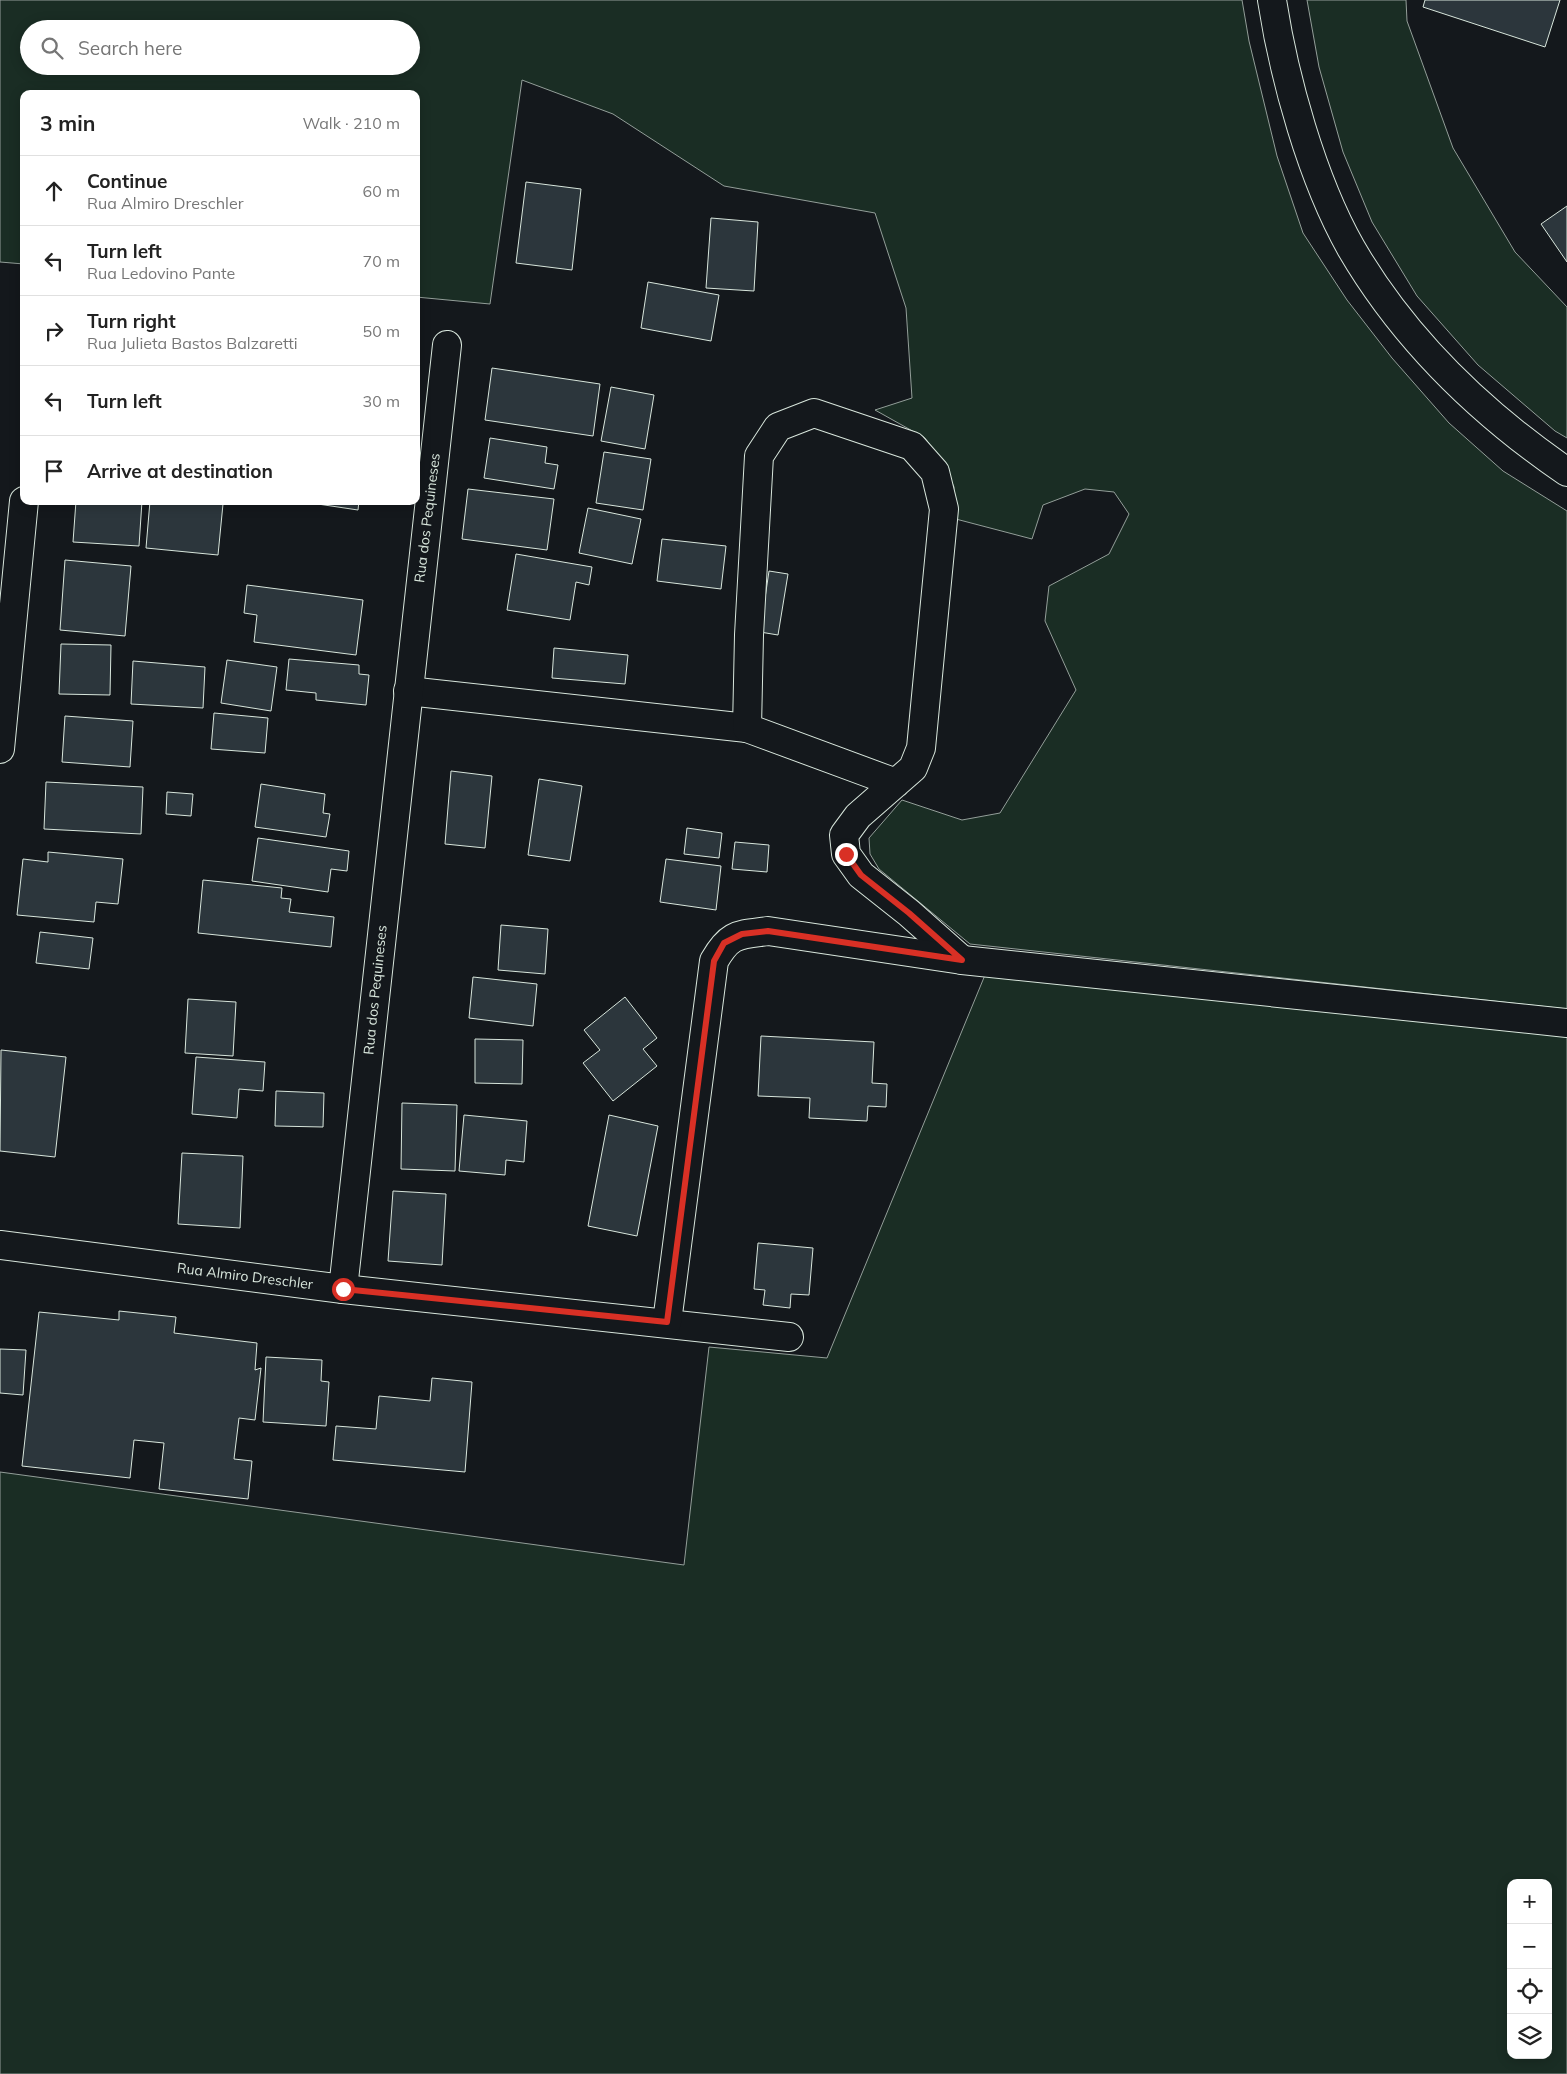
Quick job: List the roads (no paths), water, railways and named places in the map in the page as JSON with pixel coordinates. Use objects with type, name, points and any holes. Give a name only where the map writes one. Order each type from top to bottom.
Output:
[{"type":"street","points":[[1272,0],[1306,145],[1351,247],[1390,305],[1435,360],[1484,409],[1532,448],[1567,472]]},
{"type":"street","name":"Rua dos Pequineses","points":[[343,1289],[447,345]]},
{"type":"street","points":[[747,728],[749,635],[759,456],[778,427],[814,413],[912,446],[935,472],[944,510],[921,748],[913,768],[858,816],[844,835],[846,854],[861,875],[909,913],[962,960]]},
{"type":"street","points":[[0,750],[24,505]]},
{"type":"street","points":[[408,691],[747,728],[896,783]]},
{"type":"street","points":[[667,1322],[714,961],[724,943],[742,934],[768,931],[962,960],[1567,1023]]},
{"type":"street","name":"Rua Almiro Dreschler","points":[[0,1245],[343,1289],[667,1322],[788,1337]]}]
